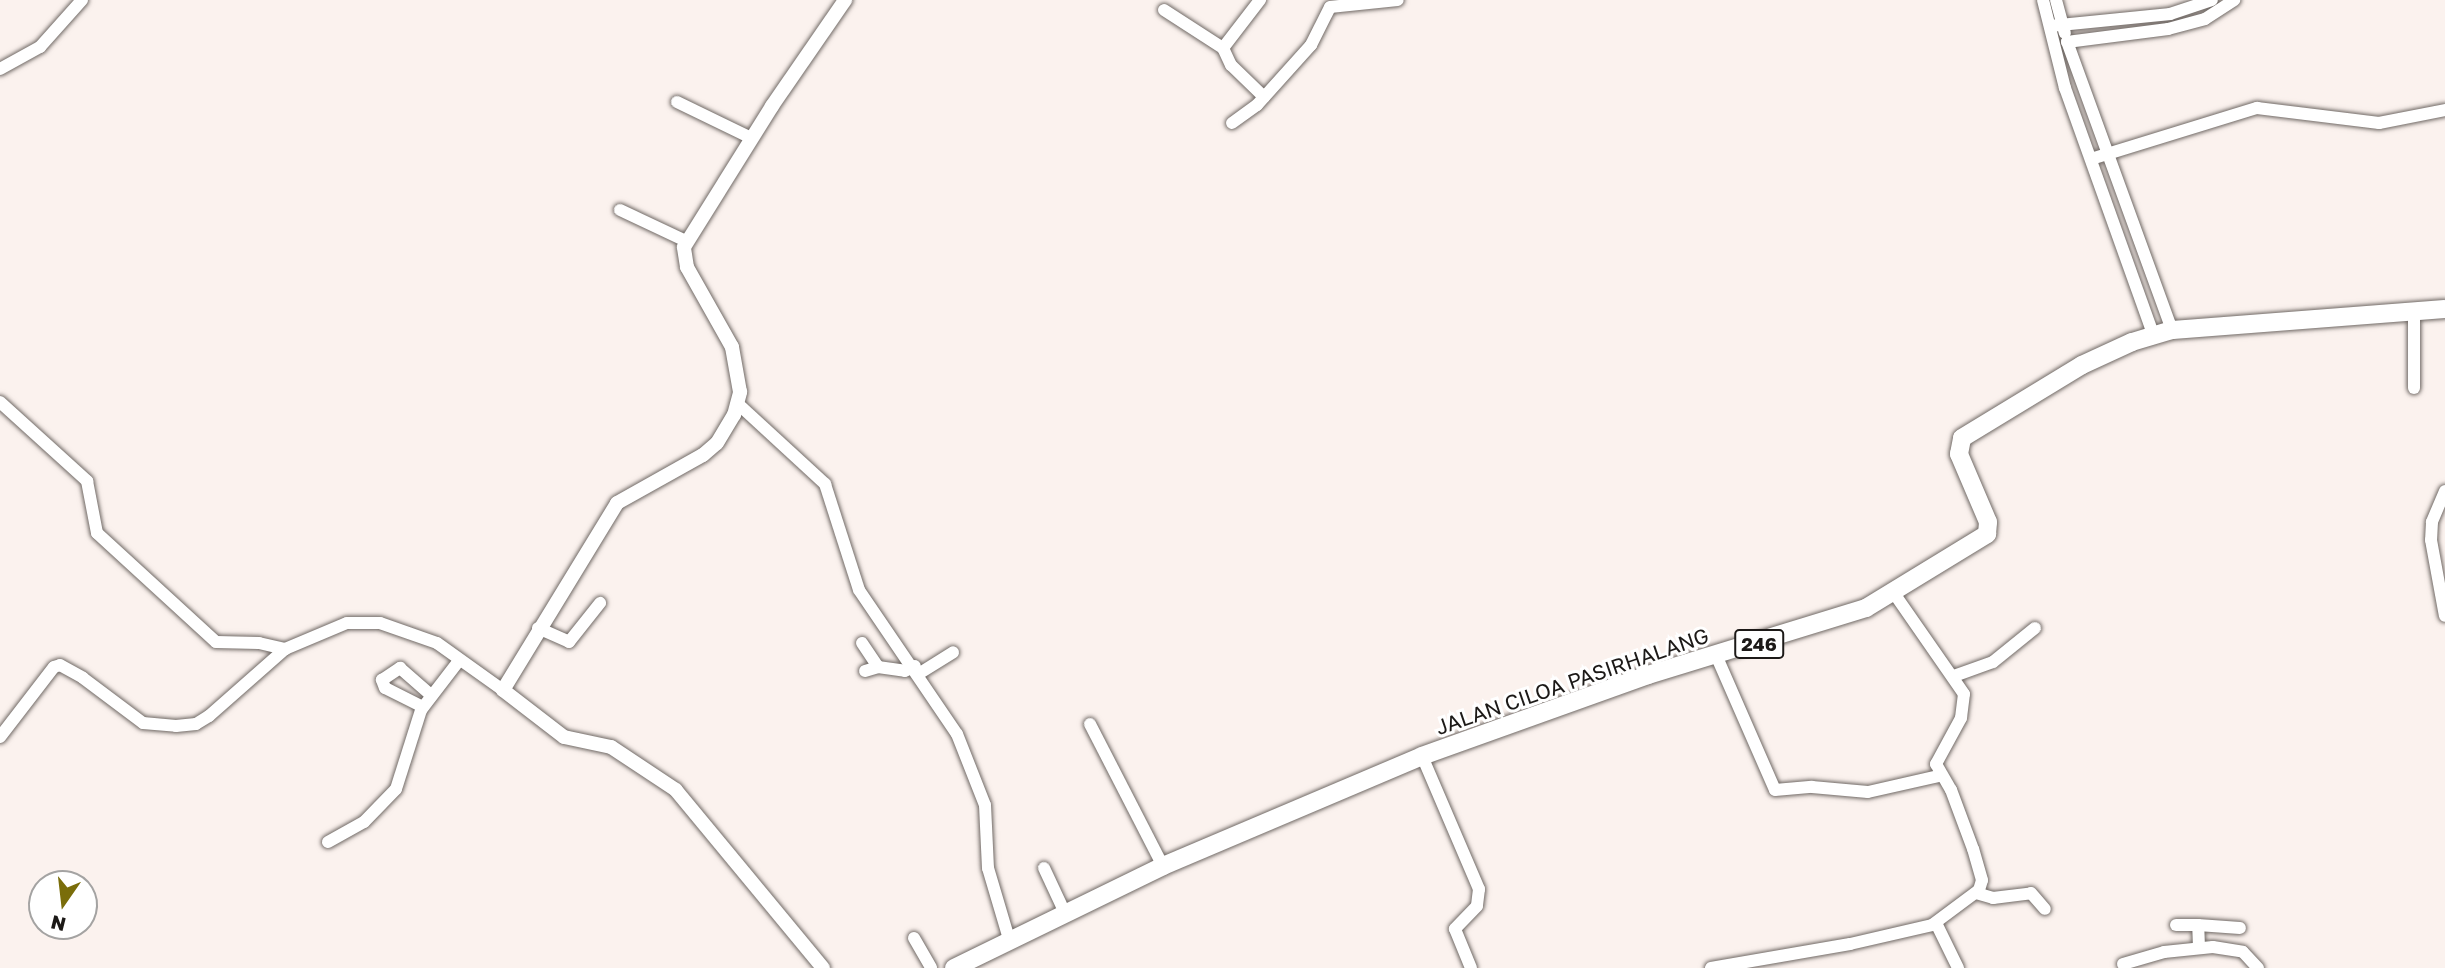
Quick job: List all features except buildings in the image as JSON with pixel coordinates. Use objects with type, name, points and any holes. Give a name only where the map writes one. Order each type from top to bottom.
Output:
[{"type":"main road","name":"JALAN CILOA PASIRHALANG","points":[[954,968],[1163,866],[1422,756],[1716,655],[1866,608],[1987,534],[1988,522],[1959,454],[1962,439],[2082,365],[2153,334],[2172,330],[2445,309]]},
{"type":"street","points":[[0,69],[40,47],[81,0]]},
{"type":"street","points":[[503,690],[538,628],[617,503],[710,449],[729,426],[737,403],[732,347],[684,261],[686,241],[751,138],[845,0]]},
{"type":"street","points":[[1223,48],[1261,0]]},
{"type":"street","points":[[1232,123],[1264,97],[1311,45],[1327,3],[1398,0]]},
{"type":"street","points":[[2043,0],[2057,26]]},
{"type":"street","points":[[2056,0],[2065,88],[2153,334]]},
{"type":"street","points":[[2057,26],[2170,14],[2212,0]]},
{"type":"street","points":[[2061,43],[2168,29],[2205,19],[2234,0]]},
{"type":"street","points":[[1164,10],[1223,48],[1231,65],[1264,97]]},
{"type":"street","points":[[2061,43],[2172,330]]},
{"type":"street","points":[[677,103],[751,138]]},
{"type":"street","points":[[2091,159],[2257,108],[2379,123],[2445,110]]},
{"type":"street","points":[[620,210],[686,241]]},
{"type":"street","points":[[2414,311],[2414,388]]},
{"type":"street","points":[[0,402],[87,481],[97,533],[169,595],[202,631],[219,643],[259,643],[285,649]]},
{"type":"street","points":[[737,403],[825,484],[859,590],[917,670],[957,734],[985,804],[988,868],[1009,939]]},
{"type":"street","points":[[2445,491],[2432,522],[2431,540],[2445,617]]},
{"type":"street","points":[[1711,968],[1850,944],[1936,923],[1976,893],[1982,880],[1973,849],[1951,790],[1939,776],[1936,762],[1965,705],[1954,676],[1893,592]]},
{"type":"street","points":[[538,628],[569,642],[600,603]]},
{"type":"street","points":[[0,737],[54,667],[60,665],[83,678],[143,723],[176,726],[196,724],[209,716],[285,649],[360,620],[412,632],[437,643],[458,662],[503,690],[564,737],[611,747],[676,790],[823,968]]},
{"type":"street","points":[[1954,676],[1993,662],[2035,628]]},
{"type":"street","points":[[862,643],[878,667]]},
{"type":"street","points":[[865,671],[878,667],[897,671],[917,670],[953,652]]},
{"type":"street","points":[[1716,655],[1775,790],[1812,787],[1868,792],[1939,776]]},
{"type":"street","points":[[328,842],[364,822],[396,789],[405,770],[411,731],[422,707],[458,662]]},
{"type":"street","points":[[422,707],[385,688],[382,680],[400,668],[431,695]]},
{"type":"street","points":[[1090,724],[1163,866]]},
{"type":"street","points":[[1422,756],[1479,889],[1477,906],[1455,929],[1471,968]]},
{"type":"street","points":[[1044,869],[1065,914]]},
{"type":"street","points":[[1976,893],[1993,898],[2031,893],[2045,909]]},
{"type":"street","points":[[1936,923],[1958,968]]},
{"type":"street","points":[[2176,925],[2240,928]]},
{"type":"street","points":[[2199,925],[2199,948]]},
{"type":"street","points":[[914,938],[931,968]]},
{"type":"street","points":[[2123,964],[2199,948],[2243,952],[2258,968]]}]
